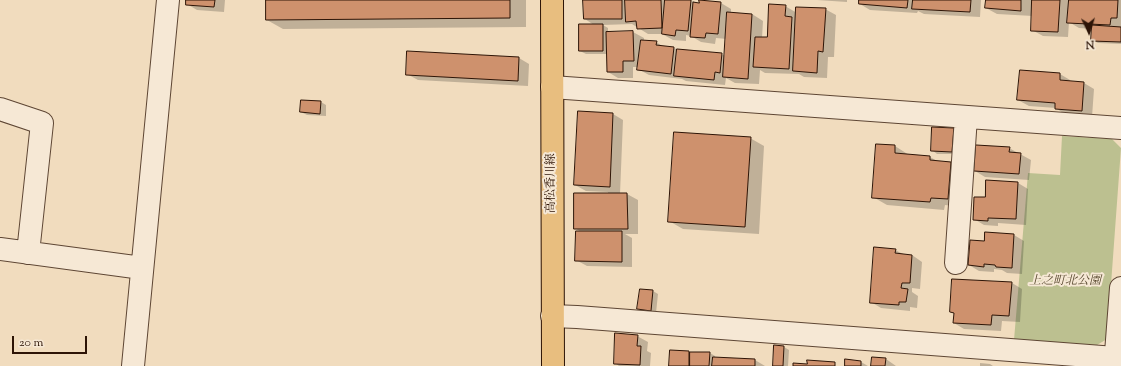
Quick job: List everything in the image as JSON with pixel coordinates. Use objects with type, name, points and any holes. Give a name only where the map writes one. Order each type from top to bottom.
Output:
[{"type":"main road","name":"高松香川線","points":[[552,0],[553,366]]},
{"type":"street","points":[[133,366],[168,0]]},
{"type":"street","points":[[552,87],[1121,128]]},
{"type":"street","points":[[0,109],[42,123],[28,253]]},
{"type":"street","points":[[956,263],[966,117]]},
{"type":"street","points":[[0,250],[142,268]]},
{"type":"street","points":[[552,316],[1115,362],[1121,288]]},
{"type":"green space","name":"上之町北公園","points":[[1062,136],[1112,139],[1121,148],[1107,339],[1097,345],[1014,340],[1028,173],[1060,175]]},
{"type":"building","points":[[186,0],[215,0],[214,7],[186,5]]},
{"type":"building","points":[[266,0],[510,0],[510,18],[266,20]]},
{"type":"building","points":[[583,0],[622,0],[622,19],[584,19]]},
{"type":"building","points":[[625,0],[661,0],[662,28],[637,29],[636,21],[626,22]]},
{"type":"building","points":[[665,0],[691,0],[688,31],[676,30],[675,36],[662,34]]},
{"type":"building","points":[[699,0],[721,2],[718,34],[706,33],[705,38],[690,37],[693,2],[699,3]]},
{"type":"building","points":[[859,0],[908,0],[907,8],[859,4]]},
{"type":"building","points":[[913,0],[971,0],[970,12],[912,9]]},
{"type":"building","points":[[986,0],[1021,0],[1021,11],[985,8]]},
{"type":"building","points":[[1032,0],[1060,0],[1058,32],[1031,31]]},
{"type":"building","points":[[1069,0],[1118,0],[1117,18],[1111,18],[1110,25],[1067,23]]},
{"type":"building","points":[[769,4],[786,5],[785,16],[792,17],[789,69],[753,67],[755,37],[767,37]]},
{"type":"building","points":[[796,7],[826,8],[823,52],[818,51],[817,73],[793,71]]},
{"type":"building","points":[[727,12],[752,14],[748,79],[723,77]]},
{"type":"building","points":[[579,24],[603,24],[603,51],[579,51]]},
{"type":"building","points":[[1092,25],[1121,27],[1121,42],[1091,41]]},
{"type":"building","points":[[633,31],[634,61],[623,61],[623,72],[607,72],[606,32]]},
{"type":"building","points":[[641,40],[657,41],[656,45],[674,47],[671,74],[637,70]]},
{"type":"building","points":[[677,49],[722,53],[720,73],[715,72],[714,80],[674,76]]},
{"type":"building","points":[[407,51],[519,57],[518,81],[406,75]]},
{"type":"building","points":[[1020,70],[1060,73],[1060,80],[1084,82],[1082,111],[1055,109],[1055,103],[1017,100]]},
{"type":"building","points":[[301,100],[321,101],[320,114],[300,112]]},
{"type":"building","points":[[578,111],[613,113],[610,187],[574,185]]},
{"type":"building","points":[[932,127],[954,128],[952,152],[931,151]]},
{"type":"building","points":[[674,132],[751,137],[745,227],[668,222]]},
{"type":"building","points":[[876,144],[895,145],[895,153],[930,156],[930,160],[951,162],[948,199],[931,198],[930,202],[872,198]]},
{"type":"building","points":[[976,145],[1010,147],[1009,152],[1021,153],[1019,174],[974,171]]},
{"type":"building","points":[[986,180],[1018,182],[1016,219],[988,218],[988,221],[973,220],[974,197],[985,197]]},
{"type":"building","points":[[574,193],[627,193],[628,229],[574,229]]},
{"type":"building","points":[[576,231],[622,231],[622,262],[575,261]]},
{"type":"building","points":[[985,232],[1014,234],[1012,268],[996,267],[995,265],[984,264],[984,267],[968,265],[970,240],[984,241]]},
{"type":"building","points":[[874,247],[896,249],[895,253],[912,255],[910,283],[902,283],[901,288],[908,289],[906,302],[899,302],[899,305],[870,303]]},
{"type":"building","points":[[952,279],[1012,282],[1009,316],[992,315],[991,325],[953,323],[954,313],[950,312]]},
{"type":"building","points":[[640,289],[653,290],[651,311],[637,309]]},
{"type":"building","points":[[615,333],[638,335],[637,346],[641,346],[640,365],[614,364]]},
{"type":"building","points":[[774,345],[784,346],[783,366],[773,366]]},
{"type":"building","points":[[670,350],[689,351],[689,366],[669,366]]},
{"type":"building","points":[[690,352],[710,352],[709,366],[690,366]]},
{"type":"building","points":[[713,357],[755,359],[755,366],[712,366]]},
{"type":"building","points":[[872,357],[886,358],[885,366],[871,366]]},
{"type":"building","points":[[845,359],[861,361],[861,366],[845,366]]},
{"type":"building","points":[[807,360],[835,362],[835,366],[793,366],[793,363],[807,364]]}]
